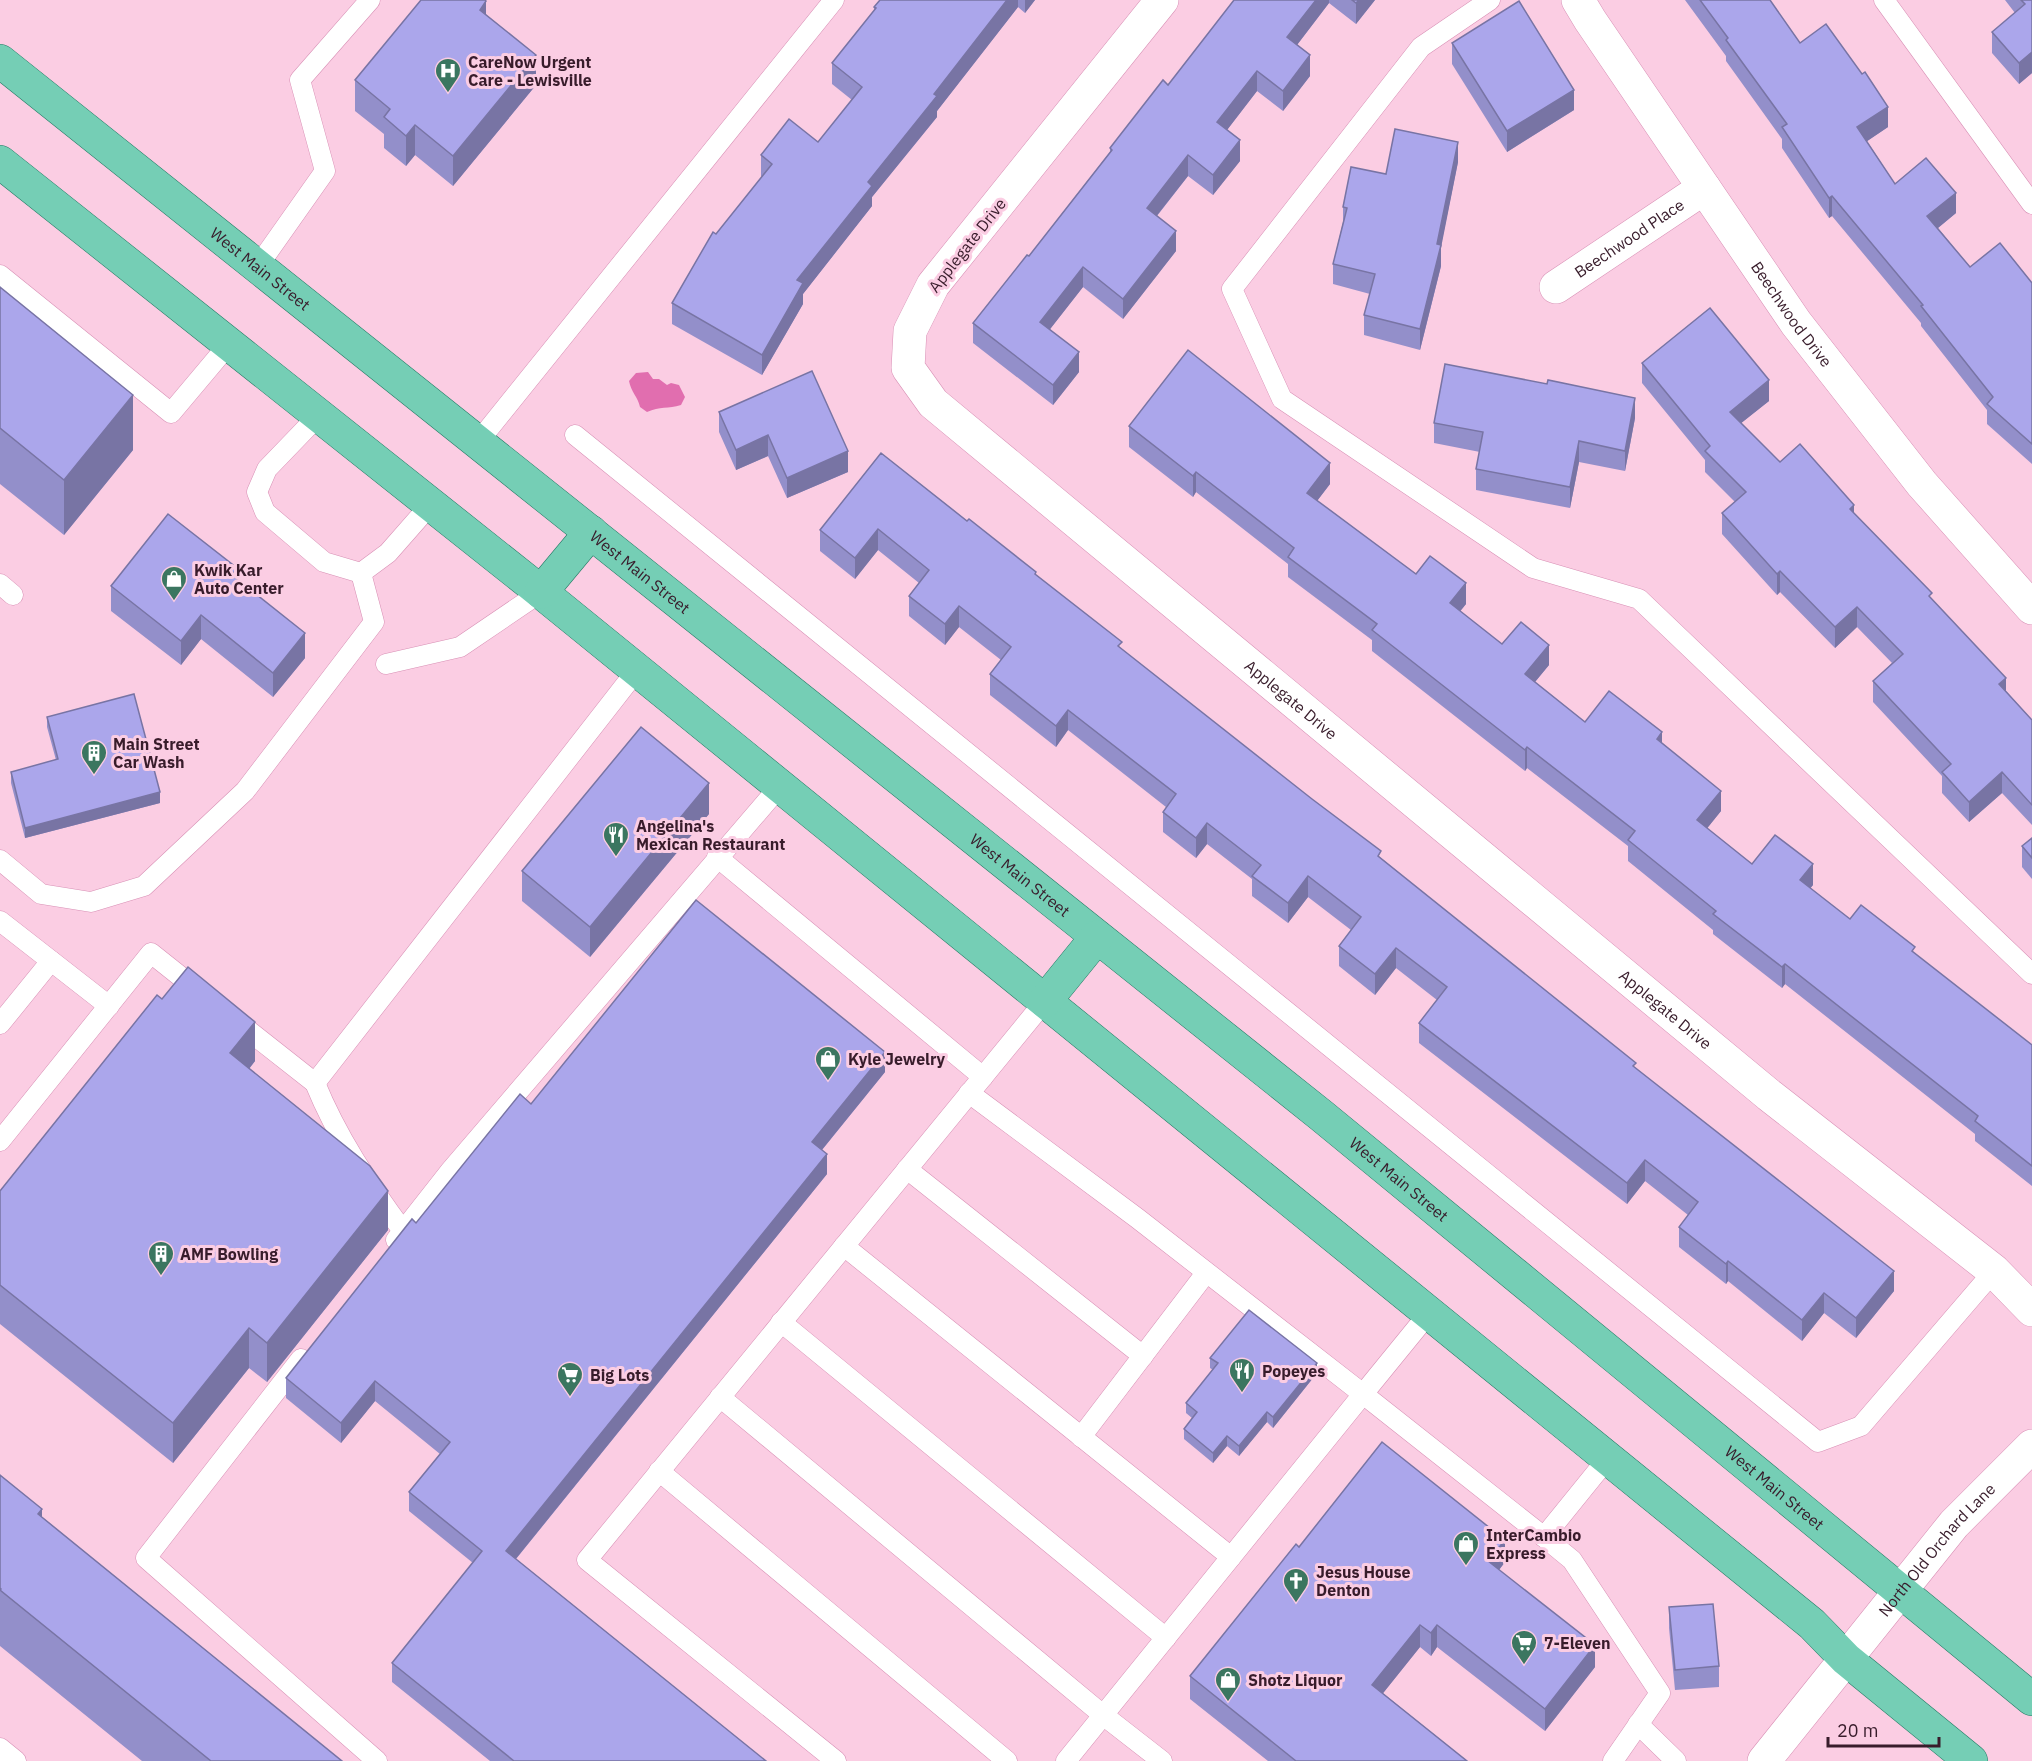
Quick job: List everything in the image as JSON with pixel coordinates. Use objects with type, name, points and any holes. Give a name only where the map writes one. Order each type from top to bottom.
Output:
[{"type":"main road","name":"West Main Street","points":[[0,61],[1322,1116],[2032,1699]]},
{"type":"main road","points":[[0,162],[541,592],[1608,1458],[1812,1624],[1846,1659],[1962,1758]]},
{"type":"main road","points":[[541,592],[591,532]]},
{"type":"main road","points":[[1045,1001],[1097,937]]},
{"type":"street","name":"Applegate Drive","points":[[1162,0],[933,285],[910,331],[908,368],[933,404],[1769,1095],[1995,1271],[2032,1310]]},
{"type":"street","name":"Beechwood Drive","points":[[1578,0],[1796,323],[1922,484],[2032,608]]},
{"type":"street","name":"Beechwood Place","points":[[1556,287],[1704,188]]},
{"type":"street","name":"North Old Orchard Lane","points":[[1764,1761],[1954,1524],[2032,1446]]},
{"type":"lane","points":[[258,266],[325,171],[300,80],[370,0]]},
{"type":"lane","points":[[478,442],[834,0]]},
{"type":"lane","points":[[1490,0],[1421,46],[1232,289],[1282,399],[1533,568],[1639,599],[2032,974]]},
{"type":"lane","points":[[1884,0],[2032,204]]},
{"type":"lane","points":[[0,275],[171,413],[229,344]]},
{"type":"lane","points":[[319,415],[267,469],[257,492],[265,512],[324,562],[361,573]]},
{"type":"lane","points":[[575,435],[1818,1442],[1861,1426],[1995,1271]]},
{"type":"lane","points":[[361,573],[388,553],[431,504]]},
{"type":"lane","points":[[0,860],[41,894],[91,902],[144,886],[245,791],[374,621],[361,573]]},
{"type":"lane","points":[[386,664],[460,646],[541,592]]},
{"type":"lane","points":[[315,1083],[637,670]]},
{"type":"lane","points":[[386,1252],[458,1161],[780,786]]},
{"type":"lane","points":[[717,857],[983,1077]]},
{"type":"lane","points":[[0,921],[109,1006]]},
{"type":"lane","points":[[0,1141],[151,953],[315,1083],[328,1115],[371,1188],[403,1232]]},
{"type":"lane","points":[[0,1024],[51,961]]},
{"type":"lane","points":[[836,1761],[586,1560],[1045,1001]]},
{"type":"lane","points":[[969,1093],[1363,1394],[1572,1560],[1660,1693],[1613,1761]]},
{"type":"lane","points":[[907,1169],[1143,1356]]},
{"type":"lane","points":[[844,1246],[1231,1557]]},
{"type":"lane","points":[[1081,1437],[1206,1273]]},
{"type":"lane","points":[[1066,1761],[1429,1313]]},
{"type":"lane","points":[[782,1322],[1166,1638]]},
{"type":"lane","points":[[315,1342],[146,1558],[378,1761]]},
{"type":"lane","points":[[720,1397],[1103,1715],[1162,1761]]},
{"type":"lane","points":[[1544,1538],[1608,1458]]},
{"type":"lane","points":[[659,1471],[1008,1761]]},
{"type":"lane","points":[[1638,1724],[1676,1761]]},
{"type":"lane","points":[[0,1748],[16,1761]]},
{"type":"shaded area","points":[[648,372],[653,379],[659,379],[667,385],[671,383],[679,385],[685,397],[681,405],[647,412],[640,407],[629,381],[636,373]]},
{"type":"building","name":"CareNow Urgent Care - Lewisville","points":[[421,0],[485,0],[480,10],[536,55],[453,156],[415,125],[406,136],[384,117],[390,109],[355,80]]},
{"type":"building","points":[[880,0],[1007,0],[934,94],[937,96],[868,182],[872,186],[797,280],[803,283],[762,355],[672,303],[713,232],[716,234],[772,164],[761,155],[789,119],[818,142],[862,87],[832,63]]},
{"type":"building","points":[[1234,0],[1316,0],[1287,37],[1310,55],[1283,91],[1257,71],[1217,122],[1240,140],[1213,175],[1188,155],[1147,208],[1176,231],[1123,299],[1083,267],[1040,322],[1079,352],[1053,385],[973,323],[1112,150],[1110,148],[1163,80],[1168,85]]},
{"type":"building","points":[[1700,0],[1770,0],[1800,43],[1826,24],[1862,74],[1865,72],[1888,107],[1857,127],[1895,184],[1926,158],[1956,193],[1927,216],[1970,267],[2000,243],[2032,283],[2032,444],[1987,404],[1993,397],[1921,306],[1923,305],[1832,196],[1829,198],[1782,127],[1787,124]]},
{"type":"building","points":[[2021,0],[2032,0],[2032,52],[2019,63],[1992,32],[2025,4]]},
{"type":"building","points":[[1519,1],[1574,90],[1507,131],[1452,43]]},
{"type":"building","points":[[1395,129],[1458,142],[1437,244],[1441,245],[1420,329],[1364,315],[1375,274],[1333,264],[1347,208],[1343,207],[1351,167],[1386,174]]},
{"type":"building","points":[[0,287],[133,395],[64,480],[0,428]]},
{"type":"building","points":[[1710,308],[1769,380],[1730,412],[1780,462],[1800,444],[1854,505],[1850,509],[1932,593],[1929,596],[2006,678],[1999,684],[2032,720],[2032,805],[2002,772],[1969,802],[1942,772],[1951,764],[1873,681],[1903,654],[1857,607],[1835,627],[1780,571],[1777,574],[1722,513],[1746,492],[1705,451],[1710,446],[1642,363]]},
{"type":"building","points":[[1188,350],[1330,463],[1307,493],[1416,574],[1430,556],[1466,583],[1450,603],[1502,644],[1521,622],[1549,645],[1525,674],[1585,722],[1609,691],[1662,732],[1657,739],[1721,791],[1697,820],[1752,864],[1775,835],[1813,864],[1800,880],[1850,919],[1861,905],[1915,947],[1912,951],[2032,1045],[2032,1166],[1975,1121],[1978,1116],[1785,964],[1782,967],[1713,914],[1716,911],[1628,840],[1635,831],[1527,747],[1525,750],[1372,630],[1377,624],[1288,557],[1294,548],[1196,472],[1193,476],[1129,426]]},
{"type":"building","points":[[1445,364],[1547,384],[1548,380],[1635,398],[1625,451],[1579,441],[1570,487],[1476,469],[1483,432],[1434,423]]},
{"type":"building","points":[[812,371],[848,451],[787,478],[768,435],[736,450],[719,412]]},
{"type":"building","points":[[881,453],[1036,572],[1035,574],[1122,642],[1118,646],[1381,851],[1378,856],[1636,1063],[1633,1066],[1894,1271],[1856,1318],[1824,1293],[1802,1320],[1728,1261],[1726,1264],[1679,1227],[1698,1202],[1645,1160],[1627,1183],[1419,1023],[1447,987],[1396,948],[1375,974],[1339,946],[1361,917],[1308,876],[1288,903],[1252,876],[1261,865],[1207,823],[1196,838],[1163,812],[1176,794],[1068,710],[1056,726],[990,674],[1011,647],[959,606],[945,624],[909,596],[929,570],[878,529],[855,558],[820,530]]},
{"type":"building","points":[[168,514],[237,568],[232,575],[305,633],[273,673],[201,615],[181,641],[111,586]]},
{"type":"building","name":"Main Street Car Wash","points":[[134,694],[160,792],[25,828],[11,772],[58,759],[47,717]]},
{"type":"building","name":"Angelina's Mexican Restaurant","points":[[641,727],[709,783],[590,927],[522,871]]},
{"type":"building","points":[[2032,838],[2032,858],[2022,846]]},
{"type":"building","points":[[696,900],[885,1052],[812,1142],[827,1154],[506,1551],[766,1761],[514,1761],[392,1663],[482,1551],[409,1492],[450,1442],[375,1381],[341,1423],[286,1378],[412,1219],[416,1223],[520,1094],[531,1104]]},
{"type":"building","name":"AMF Bowling","points":[[188,967],[255,1022],[230,1053],[370,1166],[388,1191],[267,1343],[249,1328],[173,1423],[0,1285],[0,1191],[157,995],[162,999]]},
{"type":"building","points":[[1249,1310],[1317,1363],[1273,1417],[1267,1412],[1239,1446],[1227,1436],[1213,1453],[1184,1429],[1197,1412],[1186,1403],[1218,1363],[1210,1358]]},
{"type":"building","points":[[1382,1442],[1505,1540],[1488,1561],[1595,1645],[1545,1709],[1437,1625],[1431,1633],[1420,1625],[1372,1685],[1467,1761],[1296,1761],[1190,1676],[1296,1544],[1299,1547]]},
{"type":"building","points":[[0,1475],[42,1509],[38,1514],[342,1761],[211,1761],[0,1590]]},
{"type":"building","points":[[1713,1604],[1719,1666],[1675,1670],[1669,1607]]},
{"type":"place","name":"CareNow Urgent Care - Lewisville","points":[[448,94]]},
{"type":"place","name":"Kwik Kar Auto Center","points":[[174,602]]},
{"type":"place","name":"Main Street Car Wash","points":[[94,776]]},
{"type":"place","name":"Angelina's Mexican Restaurant","points":[[616,858]]},
{"type":"place","name":"Kyle Jewelry","points":[[828,1082]]},
{"type":"place","name":"AMF Bowling","points":[[161,1277]]},
{"type":"place","name":"Popeyes","points":[[1242,1394]]},
{"type":"place","name":"Big Lots","points":[[570,1398]]},
{"type":"place","name":"InterCambio Express","points":[[1466,1567]]},
{"type":"place","name":"Jesus House Denton","points":[[1296,1604]]},
{"type":"place","name":"7-Eleven","points":[[1524,1666]]},
{"type":"place","name":"Shotz Liquor","points":[[1228,1703]]}]
